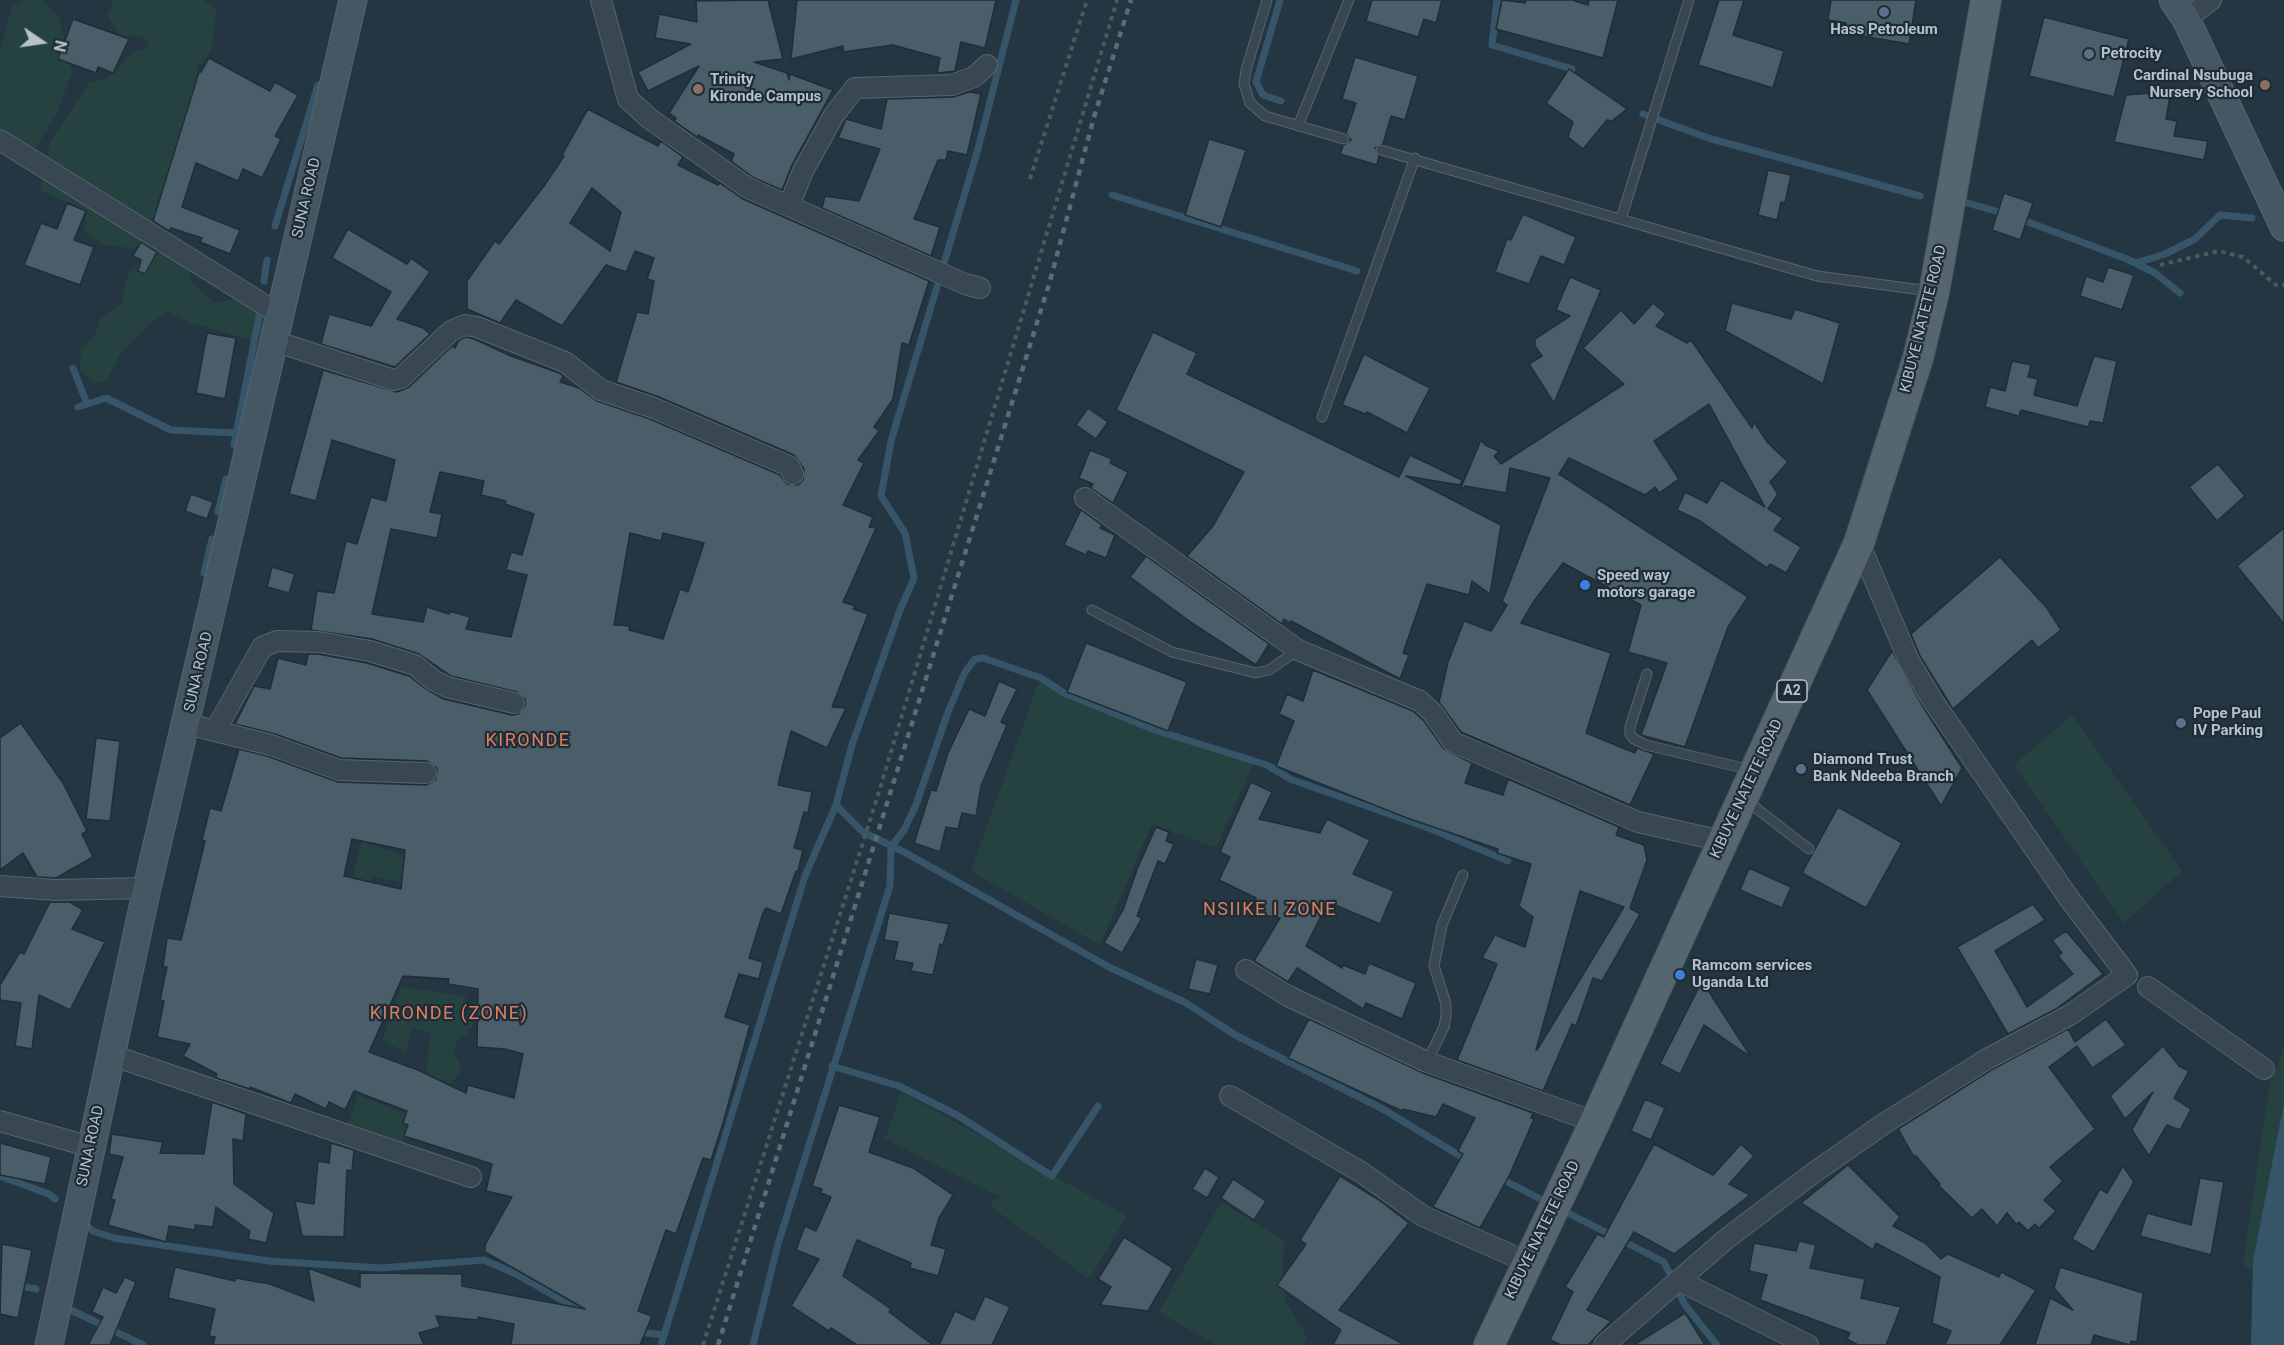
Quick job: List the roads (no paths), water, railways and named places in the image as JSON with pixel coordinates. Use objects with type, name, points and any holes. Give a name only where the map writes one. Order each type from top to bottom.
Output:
[{"type":"main road","name":"KIBUYE NATETE ROAD","points":[[1489,1345],[1595,1122],[1859,543],[1918,358],[1934,292],[1986,0]]},
{"type":"street","name":"SUNA ROAD","points":[[49,1345],[147,888],[246,473],[279,314],[353,0]]},
{"type":"street","points":[[601,0],[628,99],[722,171],[748,188],[949,277],[980,288]]},
{"type":"street","points":[[2211,0],[2179,9],[2284,227]]},
{"type":"street","points":[[789,206],[803,171],[834,115],[855,88],[952,85],[975,77],[987,65]]},
{"type":"street","points":[[0,140],[279,314]]},
{"type":"street","points":[[274,341],[394,380],[401,378],[451,331],[465,325],[477,327],[565,362],[595,386],[613,396],[654,408],[789,466],[793,474]]},
{"type":"street","points":[[1085,498],[1298,650],[1420,701],[1433,713],[1453,742],[1487,759],[1638,822],[1722,841]]},
{"type":"street","points":[[1604,1345],[1763,1209],[1876,1130],[1987,1059],[2070,1015],[2127,975],[2068,897],[1933,701],[1909,661],[1859,543]]},
{"type":"street","points":[[215,731],[262,647],[277,641],[319,642],[370,651],[415,665],[433,680],[447,687],[514,703]]},
{"type":"street","points":[[187,724],[271,745],[339,770],[426,773]]},
{"type":"street","points":[[0,886],[55,890],[147,888]]},
{"type":"street","points":[[1245,970],[1288,996],[1426,1062],[1595,1122]]},
{"type":"street","points":[[2148,987],[2264,1069]]},
{"type":"street","points":[[111,1055],[471,1177]]},
{"type":"street","points":[[1230,1096],[1361,1172],[1423,1216],[1527,1262]]},
{"type":"street","points":[[0,1120],[91,1147]]},
{"type":"street","points":[[1678,1280],[1808,1345]]},
{"type":"lane","points":[[1267,0],[1246,70],[1245,92],[1250,103],[1265,116],[1344,139]]},
{"type":"lane","points":[[1298,126],[1348,0]]},
{"type":"lane","points":[[1621,219],[1689,0]]},
{"type":"lane","points":[[1381,150],[1817,276],[1934,292]]},
{"type":"lane","points":[[1322,417],[1414,158]]},
{"type":"lane","points":[[1092,610],[1172,652],[1256,673],[1269,670],[1298,650]]},
{"type":"lane","points":[[1647,674],[1630,726],[1630,734],[1634,739],[1646,745],[1756,771]]},
{"type":"lane","points":[[1743,798],[1809,849]]},
{"type":"lane","points":[[1426,1062],[1444,1027],[1446,1016],[1446,1004],[1434,966],[1442,925],[1463,875]]},
{"type":"water","points":[[2284,1103],[2284,1345],[2251,1345],[2253,1261]]},
{"type":"waterway","points":[[661,1345],[805,876],[836,805],[852,745],[900,610],[914,578],[905,533],[881,496],[891,441],[978,149],[1016,0]]},
{"type":"waterway","points":[[1280,0],[1256,82],[1263,95],[1281,101]]},
{"type":"waterway","points":[[1497,0],[1492,45],[1572,69]]},
{"type":"waterway","points":[[275,226],[318,85]]},
{"type":"waterway","points":[[1643,114],[1708,138],[1920,196]]},
{"type":"waterway","points":[[1112,195],[1357,271]]},
{"type":"waterway","points":[[1964,202],[2006,214]]},
{"type":"waterway","points":[[2136,263],[2165,254],[2195,239],[2220,215],[2252,218]]},
{"type":"waterway","points":[[2020,219],[2127,259],[2155,273],[2180,293]]},
{"type":"waterway","points":[[264,281],[267,260]]},
{"type":"waterway","points":[[234,445],[260,312]]},
{"type":"waterway","points":[[73,368],[87,404]]},
{"type":"waterway","points":[[78,407],[106,398],[171,430],[236,433]]},
{"type":"waterway","points":[[218,512],[226,479]]},
{"type":"waterway","points":[[204,573],[212,539]]},
{"type":"waterway","points":[[753,1345],[778,1244],[890,886],[891,847],[904,830],[916,805],[948,712],[965,672],[975,659],[983,658],[1041,678],[1064,693],[1155,730],[1267,765],[1290,779],[1426,827],[1508,861]]},
{"type":"waterway","points":[[836,805],[863,832],[906,853],[1109,967],[1186,1003],[1237,1036],[1381,1108],[1467,1160]]},
{"type":"waterway","points":[[832,1066],[899,1086],[957,1115],[1052,1176],[1098,1106]]},
{"type":"waterway","points":[[0,1176],[49,1194],[55,1199]]},
{"type":"waterway","points":[[1498,1177],[1550,1204]]},
{"type":"waterway","points":[[1562,1210],[1664,1262],[1685,1305],[1717,1345]]},
{"type":"waterway","points":[[84,1223],[93,1231],[114,1238],[269,1261],[381,1268],[484,1260],[516,1274],[581,1311]]},
{"type":"waterway","points":[[0,1282],[36,1289]]},
{"type":"waterway","points":[[71,1310],[143,1345]]},
{"type":"waterway","points":[[636,1332],[664,1335]]},
{"type":"railway","points":[[718,1345],[1050,281],[1094,117],[1131,0]]},
{"type":"place","name":"Hass Petroleum","points":[[1884,12]]},
{"type":"place","name":"Petrocity","points":[[2089,54]]},
{"type":"place","name":"Cardinal Nsubuga Nursery School","points":[[2265,85]]},
{"type":"place","name":"Trinity Kironde Campus","points":[[698,89]]},
{"type":"place","name":"Speed way motors garage","points":[[1585,585]]},
{"type":"place","name":"Pope Paul IV Parking","points":[[2181,723]]},
{"type":"place","name":"Diamond Trust Bank Ndeeba Branch","points":[[1801,769]]},
{"type":"place","name":"Ramcom services Uganda Ltd","points":[[1680,975]]},
{"type":"district","name":"KIRONDE","points":[[528,741]]},
{"type":"district","name":"NSIIKE I ZONE","points":[[1270,910]]},
{"type":"district","name":"KIRONDE (ZONE)","points":[[449,1014]]}]
